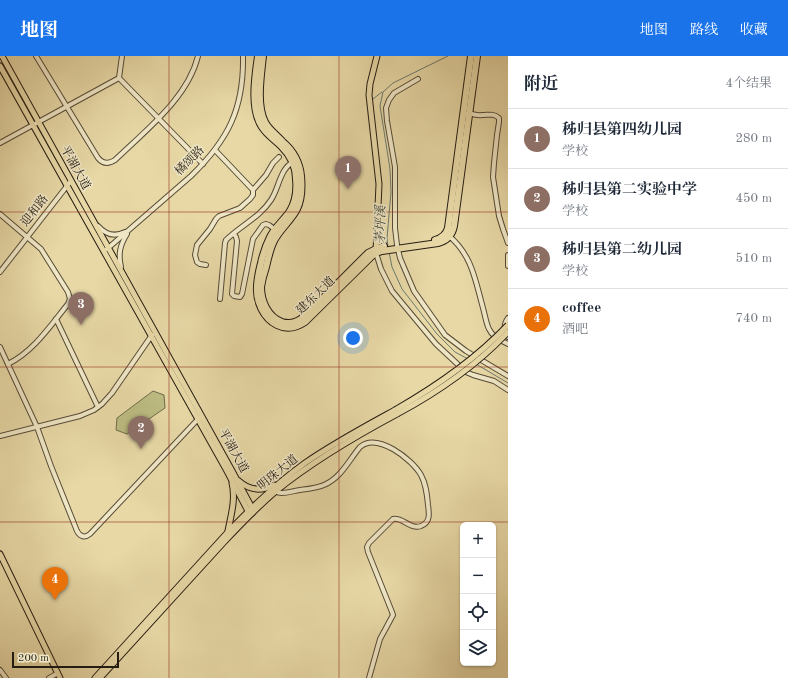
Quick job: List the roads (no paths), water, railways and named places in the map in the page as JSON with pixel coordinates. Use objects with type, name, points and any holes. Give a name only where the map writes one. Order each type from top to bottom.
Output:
[{"type":"highway","name":"建东大道","points":[[258,56],[255,81],[255,106],[257,117],[262,128],[295,161]]},
{"type":"highway","name":"建东大道","points":[[263,56],[260,82],[260,105],[262,116],[270,129],[288,146],[301,176],[302,188],[294,214],[277,231],[268,255],[262,283],[262,293],[265,307],[271,315],[279,321],[288,323],[298,321],[368,254],[379,250]]},
{"type":"highway","points":[[466,113],[471,56]]},
{"type":"highway","points":[[379,250],[437,239],[448,235],[466,113],[477,56]]},
{"type":"main road","name":"平湖大道","points":[[2,56],[93,220],[106,250],[121,271],[153,334]]},
{"type":"main road","points":[[378,56],[370,84],[369,95],[379,184],[379,250]]},
{"type":"main road","name":"平湖大道","points":[[0,66],[67,186],[106,250],[251,510]]},
{"type":"main road","name":"明珠大道","points":[[100,678],[224,542],[251,510],[322,457],[396,412],[461,368],[508,325]]},
{"type":"main road","name":"明珠大道","points":[[95,678],[228,532],[284,480],[304,464],[326,450],[396,412],[432,395],[454,380],[508,332]]},
{"type":"main road","points":[[229,470],[240,482],[254,489],[269,488],[284,480]]},
{"type":"main road","points":[[228,532],[232,513],[233,497],[229,470]]},
{"type":"main road","points":[[0,556],[59,676]]},
{"type":"street","points":[[36,56],[98,158],[104,163],[111,163],[115,160],[168,109],[183,88],[193,70],[198,56]]},
{"type":"street","points":[[122,56],[120,78],[203,164]]},
{"type":"street","name":"橘颂路","points":[[106,250],[192,175],[215,150],[224,136],[239,103],[242,86],[243,56]]},
{"type":"street","points":[[0,143],[120,78]]},
{"type":"street","points":[[418,79],[394,93],[386,108],[395,167],[395,247],[412,288],[445,335],[466,351],[508,376]]},
{"type":"street","points":[[466,113],[483,115],[490,114],[499,118],[493,177],[499,216],[508,243]]},
{"type":"street","points":[[215,150],[253,190]]},
{"type":"street","points":[[206,265],[198,262],[196,255],[197,245],[216,219],[223,214],[235,210],[253,196],[253,190],[266,175],[278,157]]},
{"type":"street","points":[[220,299],[226,240],[268,204],[275,193],[286,168],[295,161]]},
{"type":"street","name":"迎和路","points":[[0,272],[71,181]]},
{"type":"street","points":[[0,214],[38,246],[70,295],[69,302],[37,343],[8,364]]},
{"type":"street","points":[[93,220],[101,230],[112,235],[117,235],[133,227]]},
{"type":"street","points":[[234,234],[237,241],[232,294],[240,297],[242,294],[253,239],[264,224],[269,225],[277,231]]},
{"type":"street","points":[[121,271],[119,255],[120,249],[125,238],[133,227]]},
{"type":"street","points":[[448,235],[463,251],[470,263],[489,330],[508,344]]},
{"type":"street","points":[[379,250],[381,269],[389,286],[436,344],[466,372],[494,381],[508,390]]},
{"type":"street","points":[[508,254],[508,266]]},
{"type":"street","points":[[508,318],[504,327],[508,337]]},
{"type":"street","points":[[56,319],[98,407]]},
{"type":"street","points":[[0,436],[84,415],[98,407],[112,393],[153,334]]},
{"type":"street","points":[[0,347],[37,427],[51,466],[80,536],[85,537],[90,534],[200,417]]},
{"type":"street","points":[[276,492],[282,493],[317,487],[329,483],[341,473],[360,447],[369,442],[382,445],[396,451],[411,463],[421,475],[426,490],[429,510],[429,517],[426,522],[421,526],[415,526],[397,518],[392,519],[367,547],[393,615],[380,639],[369,678]]},
{"type":"street","points":[[0,670],[6,678]]},
{"type":"street","points":[[49,678],[59,676]]},
{"type":"waterway","name":"茅坪溪","points":[[388,247],[387,238],[391,192],[390,169],[380,106],[383,92],[393,83],[448,56]]},
{"type":"waterway","points":[[373,99],[382,92]]},
{"type":"waterway","name":"茅坪溪","points":[[389,252],[392,267],[402,289],[437,334],[455,352],[468,359]]},
{"type":"waterway","name":"茅坪溪","points":[[476,364],[508,383]]},
{"type":"place","name":"秭归县第四幼儿园","points":[[348,189]]},
{"type":"place","name":"秭归县第二幼儿园","points":[[81,325]]},
{"type":"place","name":"秭归县第二实验中学","points":[[141,449]]},
{"type":"place","name":"coffee","points":[[55,600]]}]
